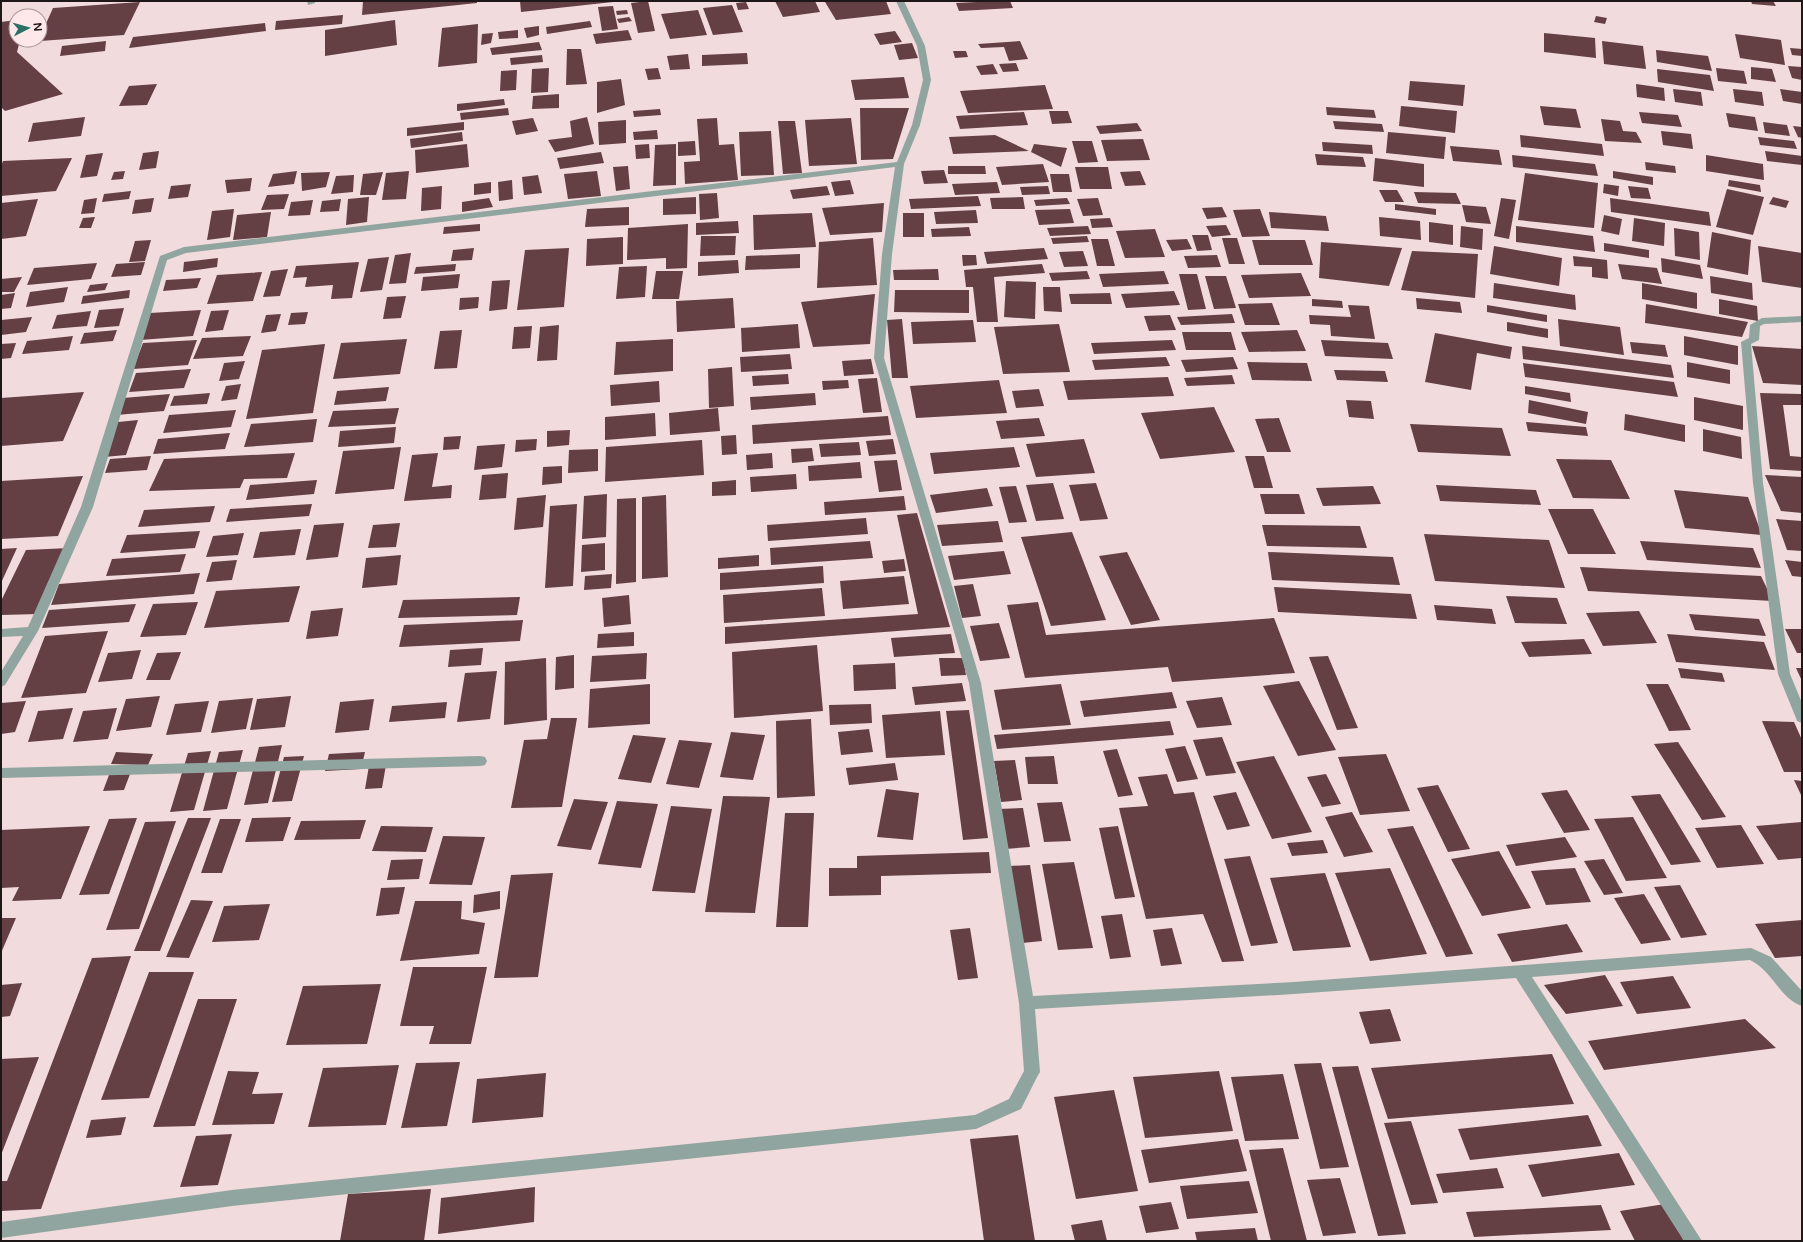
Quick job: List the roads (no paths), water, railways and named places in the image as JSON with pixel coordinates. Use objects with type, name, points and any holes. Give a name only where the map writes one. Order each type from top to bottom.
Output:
[{"type":"street","points":[[1,1230],[232,1198],[976,1122],[1015,1104],[1032,1072],[1027,1003],[975,683],[879,358],[888,254],[900,164],[916,125],[927,80],[921,46],[900,1]]},
{"type":"street","points":[[1,682],[32,631],[87,507],[163,258],[184,250],[900,164]]},
{"type":"street","points":[[1802,319],[1762,321],[1755,325],[1754,340],[1746,342],[1758,483],[1784,674],[1802,718]]},
{"type":"street","points":[[1,633],[32,631]]},
{"type":"street","points":[[1,773],[480,761]]},
{"type":"street","points":[[1027,1003],[1294,988],[1751,954],[1766,960],[1794,994],[1802,1000]]},
{"type":"street","points":[[1520,971],[1694,1241]]}]
